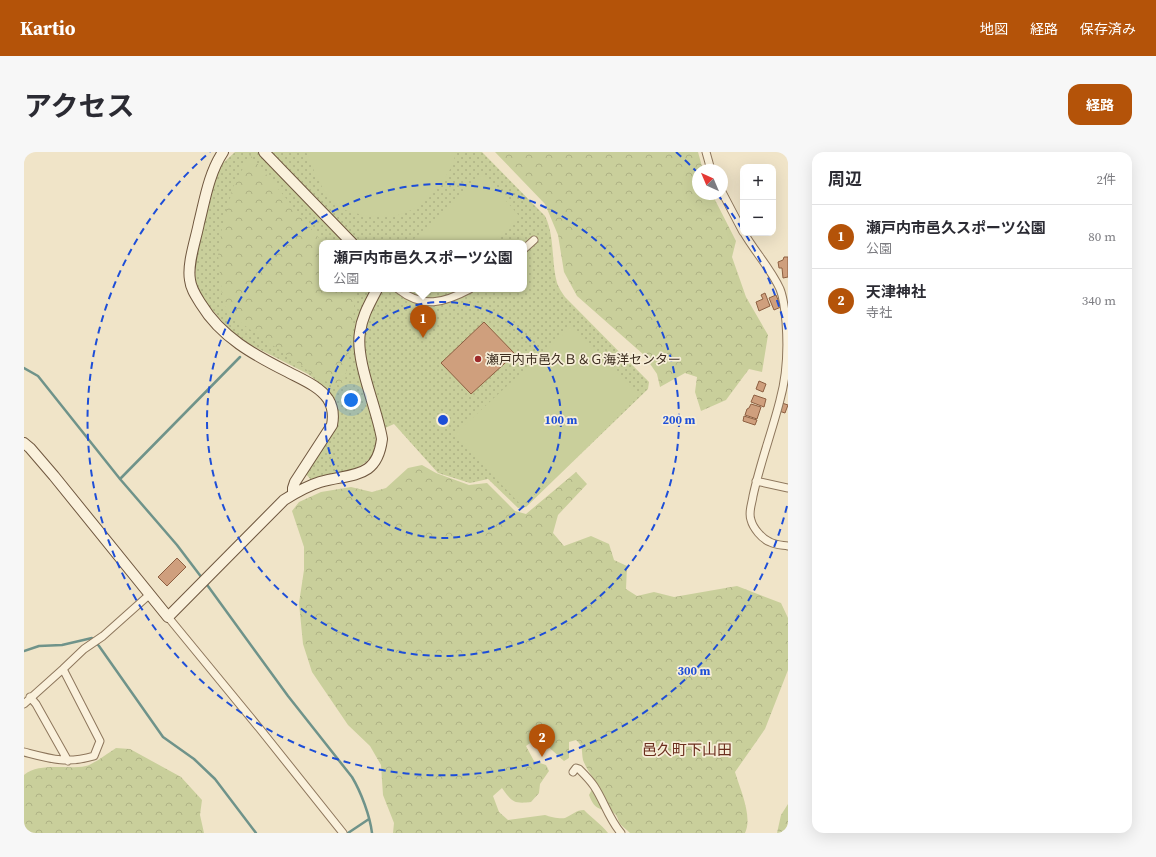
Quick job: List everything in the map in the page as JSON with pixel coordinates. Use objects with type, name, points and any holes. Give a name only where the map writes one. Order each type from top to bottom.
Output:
[{"type":"street","points":[[223,152],[218,159],[211,176],[190,263],[189,279],[193,292],[207,314],[222,331],[238,344],[259,357],[315,387],[327,398],[332,407],[334,415],[332,425],[295,482],[293,494]]},
{"type":"street","points":[[264,152],[349,240]]},
{"type":"street","points":[[706,152],[709,164]]},
{"type":"street","points":[[726,200],[740,226]]},
{"type":"street","points":[[746,236],[780,290],[786,323],[787,368],[781,399],[756,481],[750,513],[751,521],[763,538],[770,543],[788,546]]},
{"type":"street","points":[[527,246],[534,240]]},
{"type":"street","points":[[168,618],[284,500],[293,494],[320,482],[356,475],[365,471],[378,457],[381,450],[382,439],[359,347],[360,332],[365,314],[376,292]]},
{"type":"street","points":[[402,292],[409,297],[425,302],[440,302],[464,292]]},
{"type":"street","points":[[24,443],[54,476],[343,833]]},
{"type":"street","points":[[756,481],[788,488]]},
{"type":"street","points":[[24,704],[84,649],[149,595]]},
{"type":"street","points":[[24,752],[68,761],[80,760],[94,756],[100,741],[63,669]]},
{"type":"street","points":[[30,697],[36,704],[68,761]]},
{"type":"street","points":[[573,772],[576,768],[579,768],[601,799],[609,816],[621,833]]},
{"type":"green space","points":[[235,152],[482,152],[545,216],[552,240],[555,275],[560,289],[564,295],[649,382],[648,389],[526,507],[518,508],[488,479],[470,483],[438,473],[394,424],[376,432],[373,453],[363,464],[346,472],[311,480],[306,474],[337,425],[338,415],[335,402],[322,385],[308,374],[251,345],[230,330],[208,305],[195,283],[196,261],[213,182],[222,164]]},
{"type":"green space","points":[[306,152],[456,152],[454,161],[442,182],[419,206],[400,214],[379,217],[351,212],[334,203],[320,183]]},
{"type":"green space","points":[[495,152],[698,152],[701,164],[692,164],[692,200],[715,200],[736,241],[732,257],[746,297],[768,335],[762,372],[749,369],[726,400],[701,411],[695,392],[697,377],[685,373],[660,387],[657,374],[644,355],[577,296],[564,272],[558,235],[545,204]]},
{"type":"green space","points":[[250,155],[321,240],[319,240],[319,292],[355,293],[353,324],[344,387],[318,379],[297,362],[235,318],[223,304],[218,254],[222,228],[233,187]]},
{"type":"green space","points":[[483,174],[520,217],[494,240],[413,240]]},
{"type":"green space","points":[[572,326],[639,395],[522,506],[454,435]]},
{"type":"green space","points":[[422,465],[436,473],[469,485],[487,483],[515,511],[526,514],[576,472],[587,484],[558,515],[553,533],[564,546],[591,536],[609,544],[614,560],[627,566],[626,589],[637,596],[654,592],[674,597],[737,586],[781,603],[788,618],[788,670],[765,729],[735,772],[747,811],[748,819],[745,833],[630,833],[620,824],[613,812],[602,810],[595,806],[592,802],[589,795],[596,782],[584,763],[579,742],[576,740],[569,742],[569,758],[564,761],[542,741],[536,739],[526,746],[534,761],[546,765],[549,771],[540,784],[539,793],[531,802],[521,803],[511,799],[502,788],[493,796],[499,812],[508,820],[545,815],[555,818],[565,818],[576,812],[584,810],[608,833],[393,833],[394,823],[383,795],[381,765],[370,746],[348,725],[312,672],[303,644],[299,603],[304,570],[304,547],[292,511],[299,502],[321,492],[351,487],[372,492],[386,488],[408,468]]},
{"type":"green space","points":[[116,748],[130,749],[181,777],[202,800],[200,815],[204,833],[24,833],[24,775],[30,771],[46,767],[86,766],[97,761]]},
{"type":"green space","points":[[788,804],[788,833],[777,833],[781,815]]},
{"type":"building","points":[[784,257],[788,257],[788,277],[783,278],[782,268],[779,268],[778,262],[783,260]]},
{"type":"building","points":[[765,293],[770,306],[759,311],[756,302],[763,299],[761,295]]},
{"type":"building","points":[[776,295],[781,307],[774,310],[769,298]]},
{"type":"building","name":"瀬戸内市邑久Ｂ＆Ｇ海洋センター","points":[[484,322],[515,354],[471,394],[441,363]]},
{"type":"building","points":[[759,381],[766,384],[763,392],[756,389]]},
{"type":"building","points":[[754,395],[766,399],[764,407],[751,402]]},
{"type":"building","points":[[782,403],[788,405],[785,413],[779,411]]},
{"type":"building","points":[[751,404],[761,407],[757,419],[745,415]]},
{"type":"building","points":[[744,416],[757,420],[755,425],[743,421]]},
{"type":"building","points":[[177,558],[186,567],[167,586],[158,577]]},
{"type":"waterway","points":[[120,479],[240,357]]},
{"type":"waterway","points":[[24,368],[38,376],[120,479],[177,545],[202,578]]},
{"type":"waterway","points":[[205,582],[288,696],[352,777],[365,804],[372,833]]},
{"type":"waterway","points":[[24,651],[39,646],[62,645],[92,638],[163,737],[194,759],[215,779],[256,833]]},
{"type":"waterway","points":[[348,833],[369,819]]},
{"type":"place","name":"瀬戸内市邑久スポーツ公園","points":[[423,338]]},
{"type":"place","name":"瀬戸内市邑久Ｂ＆Ｇ海洋センター","points":[[478,359]]},
{"type":"place","name":"天津神社","points":[[542,757]]},
{"type":"district","name":"邑久町下山田","points":[[687,750]]}]
